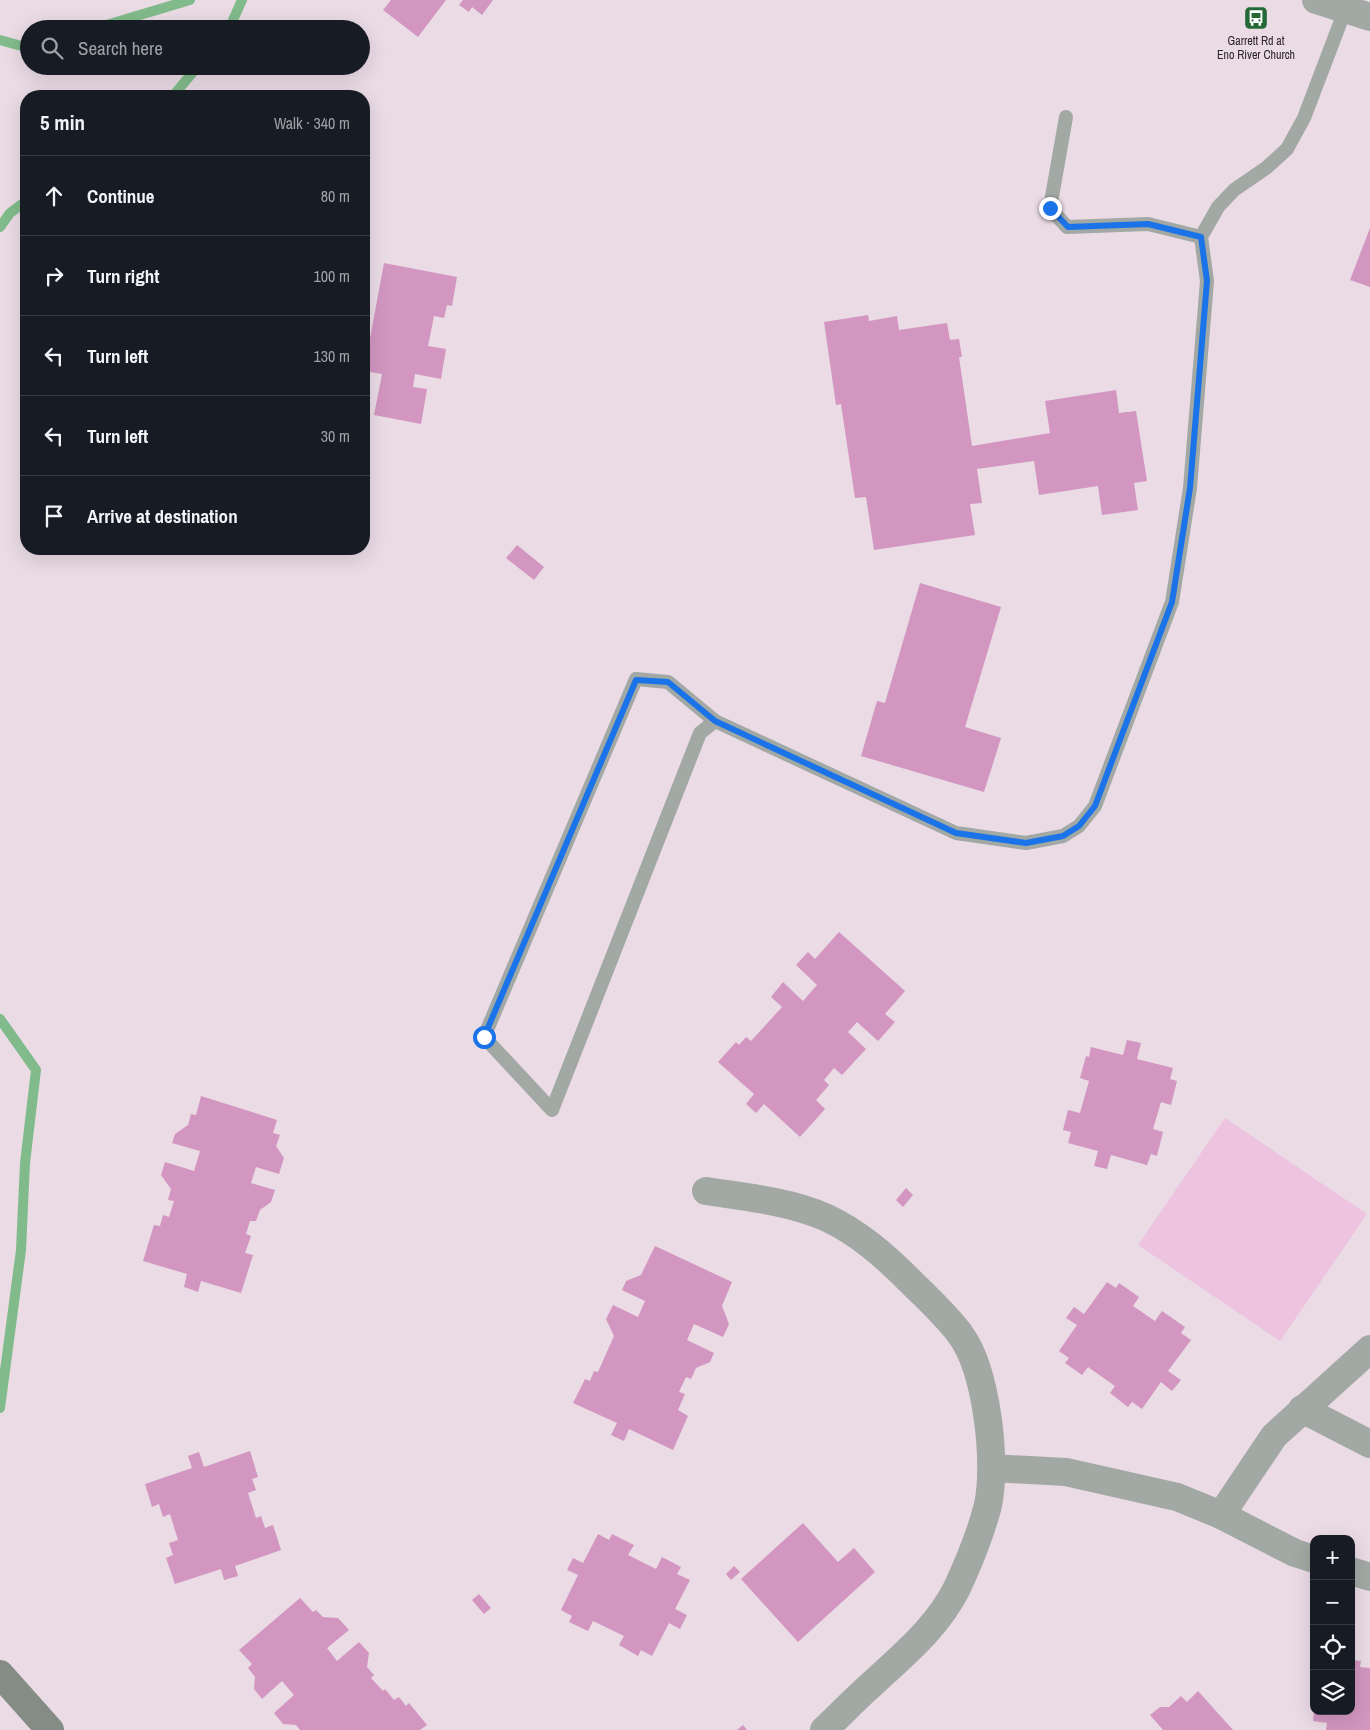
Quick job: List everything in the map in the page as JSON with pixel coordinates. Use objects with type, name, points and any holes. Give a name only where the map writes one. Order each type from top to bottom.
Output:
[{"type":"main road","points":[[0,1674],[50,1730]]},
{"type":"street","points":[[1316,0],[1355,9]]},
{"type":"street","points":[[706,1191],[758,1198],[825,1217],[853,1232],[888,1259],[961,1335],[980,1378],[988,1422],[992,1468],[988,1505],[974,1548],[956,1589],[924,1636],[824,1730]]},
{"type":"street","points":[[1221,1515],[1274,1436],[1370,1349]]},
{"type":"street","points":[[1302,1409],[1370,1444]]},
{"type":"street","points":[[992,1468],[1066,1472],[1177,1497],[1221,1515],[1295,1553],[1310,1558]]},
{"type":"street","points":[[1355,1572],[1370,1578]]},
{"type":"lane","points":[[715,721],[700,733],[552,1110],[484,1037],[636,680],[668,682],[715,721],[956,833],[1026,843],[1063,836],[1079,826],[1095,806],[1172,602],[1190,488],[1206,291],[1201,237],[1218,207],[1234,190],[1266,168],[1287,149],[1304,118],[1355,9]]},
{"type":"lane","points":[[1066,117],[1050,208],[1068,227],[1148,224],[1201,237]]},
{"type":"shaded area","points":[[1225,1118],[1367,1214],[1280,1341],[1138,1245]]},
{"type":"building","points":[[391,0],[446,0],[418,37],[383,10]]},
{"type":"building","points":[[463,0],[493,0],[482,15],[472,7],[469,12],[459,5]]},
{"type":"building","points":[[1370,228],[1370,287],[1350,280]]},
{"type":"building","points":[[384,263],[457,277],[452,306],[447,305],[444,318],[434,316],[428,346],[446,349],[441,379],[415,374],[413,387],[427,389],[421,424],[374,415],[382,374],[370,372],[370,339]]},
{"type":"building","points":[[868,315],[869,321],[897,316],[899,330],[947,323],[950,340],[959,339],[962,357],[959,357],[972,446],[1050,433],[1045,401],[1116,390],[1119,413],[1136,411],[1147,481],[1134,483],[1138,510],[1102,515],[1098,486],[1039,495],[1034,461],[977,469],[982,503],[970,504],[975,535],[874,550],[866,497],[855,498],[841,404],[836,405],[824,322]]},
{"type":"building","points":[[517,545],[544,567],[534,580],[506,558]]},
{"type":"building","points":[[920,583],[1001,607],[965,727],[1001,738],[984,792],[861,756],[877,701],[885,703]]},
{"type":"building","points":[[839,932],[905,991],[885,1014],[895,1022],[878,1041],[857,1022],[848,1032],[866,1049],[842,1075],[834,1068],[824,1080],[829,1085],[816,1100],[825,1109],[800,1137],[764,1104],[756,1113],[746,1104],[754,1094],[718,1062],[736,1042],[739,1045],[746,1037],[751,1041],[782,1007],[771,997],[783,982],[803,1001],[817,985],[796,965],[808,952],[815,959]]},
{"type":"building","points":[[1127,1040],[1141,1043],[1137,1059],[1173,1068],[1170,1079],[1177,1081],[1171,1105],[1161,1102],[1153,1129],[1163,1132],[1157,1156],[1151,1154],[1147,1165],[1111,1155],[1107,1169],[1094,1166],[1098,1151],[1068,1143],[1071,1132],[1063,1130],[1068,1110],[1080,1113],[1089,1081],[1080,1078],[1086,1056],[1089,1057],[1091,1047],[1123,1055]]},
{"type":"building","points":[[201,1096],[277,1120],[273,1133],[280,1135],[276,1146],[284,1158],[279,1174],[256,1167],[251,1183],[275,1190],[271,1202],[260,1210],[256,1221],[250,1221],[246,1234],[251,1236],[245,1253],[253,1255],[241,1293],[201,1281],[198,1292],[184,1287],[187,1274],[143,1261],[154,1225],[160,1226],[163,1215],[169,1217],[174,1201],[168,1200],[171,1189],[161,1175],[165,1162],[194,1171],[200,1151],[172,1143],[175,1134],[188,1125],[191,1114],[196,1115]]},
{"type":"building","points":[[906,1188],[913,1195],[903,1207],[896,1200]]},
{"type":"building","points":[[655,1246],[732,1282],[722,1306],[729,1324],[723,1337],[694,1324],[687,1340],[714,1353],[710,1362],[696,1368],[691,1379],[686,1377],[679,1392],[685,1394],[678,1410],[688,1416],[673,1450],[629,1429],[624,1441],[611,1435],[617,1423],[573,1403],[585,1379],[590,1381],[594,1371],[598,1372],[614,1336],[606,1319],[613,1305],[638,1317],[645,1301],[622,1290],[626,1281],[641,1275]]},
{"type":"building","points":[[1107,1282],[1116,1288],[1119,1283],[1139,1297],[1133,1306],[1155,1321],[1162,1311],[1185,1327],[1181,1333],[1191,1340],[1168,1371],[1181,1380],[1172,1391],[1161,1382],[1142,1409],[1132,1402],[1128,1407],[1110,1393],[1115,1386],[1088,1367],[1082,1375],[1065,1363],[1069,1358],[1059,1351],[1077,1325],[1066,1318],[1074,1307],[1084,1314]]},
{"type":"building","points":[[250,1451],[258,1477],[252,1479],[256,1490],[248,1493],[256,1518],[261,1516],[265,1528],[273,1525],[281,1550],[235,1566],[238,1576],[224,1580],[221,1569],[175,1584],[166,1558],[173,1555],[169,1543],[178,1540],[170,1514],[163,1517],[159,1504],[152,1507],[145,1484],[192,1468],[188,1456],[199,1452],[204,1467]]},
{"type":"building","points":[[803,1523],[838,1562],[854,1548],[875,1572],[798,1642],[741,1579]]},
{"type":"building","points":[[598,1534],[609,1540],[612,1534],[634,1545],[628,1555],[656,1569],[662,1557],[681,1567],[677,1574],[690,1580],[675,1609],[687,1615],[680,1629],[669,1623],[652,1656],[641,1650],[638,1656],[619,1645],[624,1636],[593,1621],[588,1631],[569,1622],[572,1616],[561,1610],[578,1575],[567,1570],[573,1558],[583,1563]]},
{"type":"building","points":[[734,1566],[740,1572],[731,1580],[726,1574]]},
{"type":"building","points":[[479,1594],[491,1608],[484,1614],[472,1600]]},
{"type":"building","points":[[300,1598],[313,1612],[316,1610],[323,1617],[338,1618],[349,1630],[327,1648],[337,1661],[359,1642],[369,1653],[367,1667],[374,1675],[371,1678],[383,1691],[385,1689],[394,1700],[399,1697],[406,1706],[409,1703],[427,1725],[420,1730],[300,1730],[296,1725],[283,1724],[274,1713],[294,1695],[282,1681],[262,1699],[254,1689],[255,1677],[248,1668],[252,1664],[239,1650]]},
{"type":"building","points":[[1355,1660],[1361,1661],[1360,1667],[1370,1668],[1370,1730],[1326,1730],[1327,1723],[1313,1721],[1314,1715],[1355,1715]]},
{"type":"building","points":[[1198,1691],[1233,1730],[1163,1730],[1150,1715],[1160,1707],[1169,1707],[1181,1696],[1187,1702]]},
{"type":"building","points":[[743,1725],[747,1730],[737,1730]]},
{"type":"waterway","points":[[123,20],[190,0]]},
{"type":"waterway","points":[[233,20],[242,0]]},
{"type":"waterway","points":[[0,40],[20,46]]},
{"type":"waterway","points":[[178,90],[190,75]]},
{"type":"waterway","points":[[0,227],[10,213],[20,206]]},
{"type":"waterway","points":[[0,1019],[36,1070],[25,1163],[21,1250],[0,1408]]},
{"type":"place","name":"Garrett Rd at Eno River Church","points":[[1256,18]]},
{"type":"route","points":[[484,1037],[636,680],[668,682],[715,721],[730,729],[956,833],[1026,843],[1063,836],[1079,826],[1095,806],[1172,602],[1190,488],[1207,281],[1201,237],[1148,224],[1068,227],[1050,208]]}]
